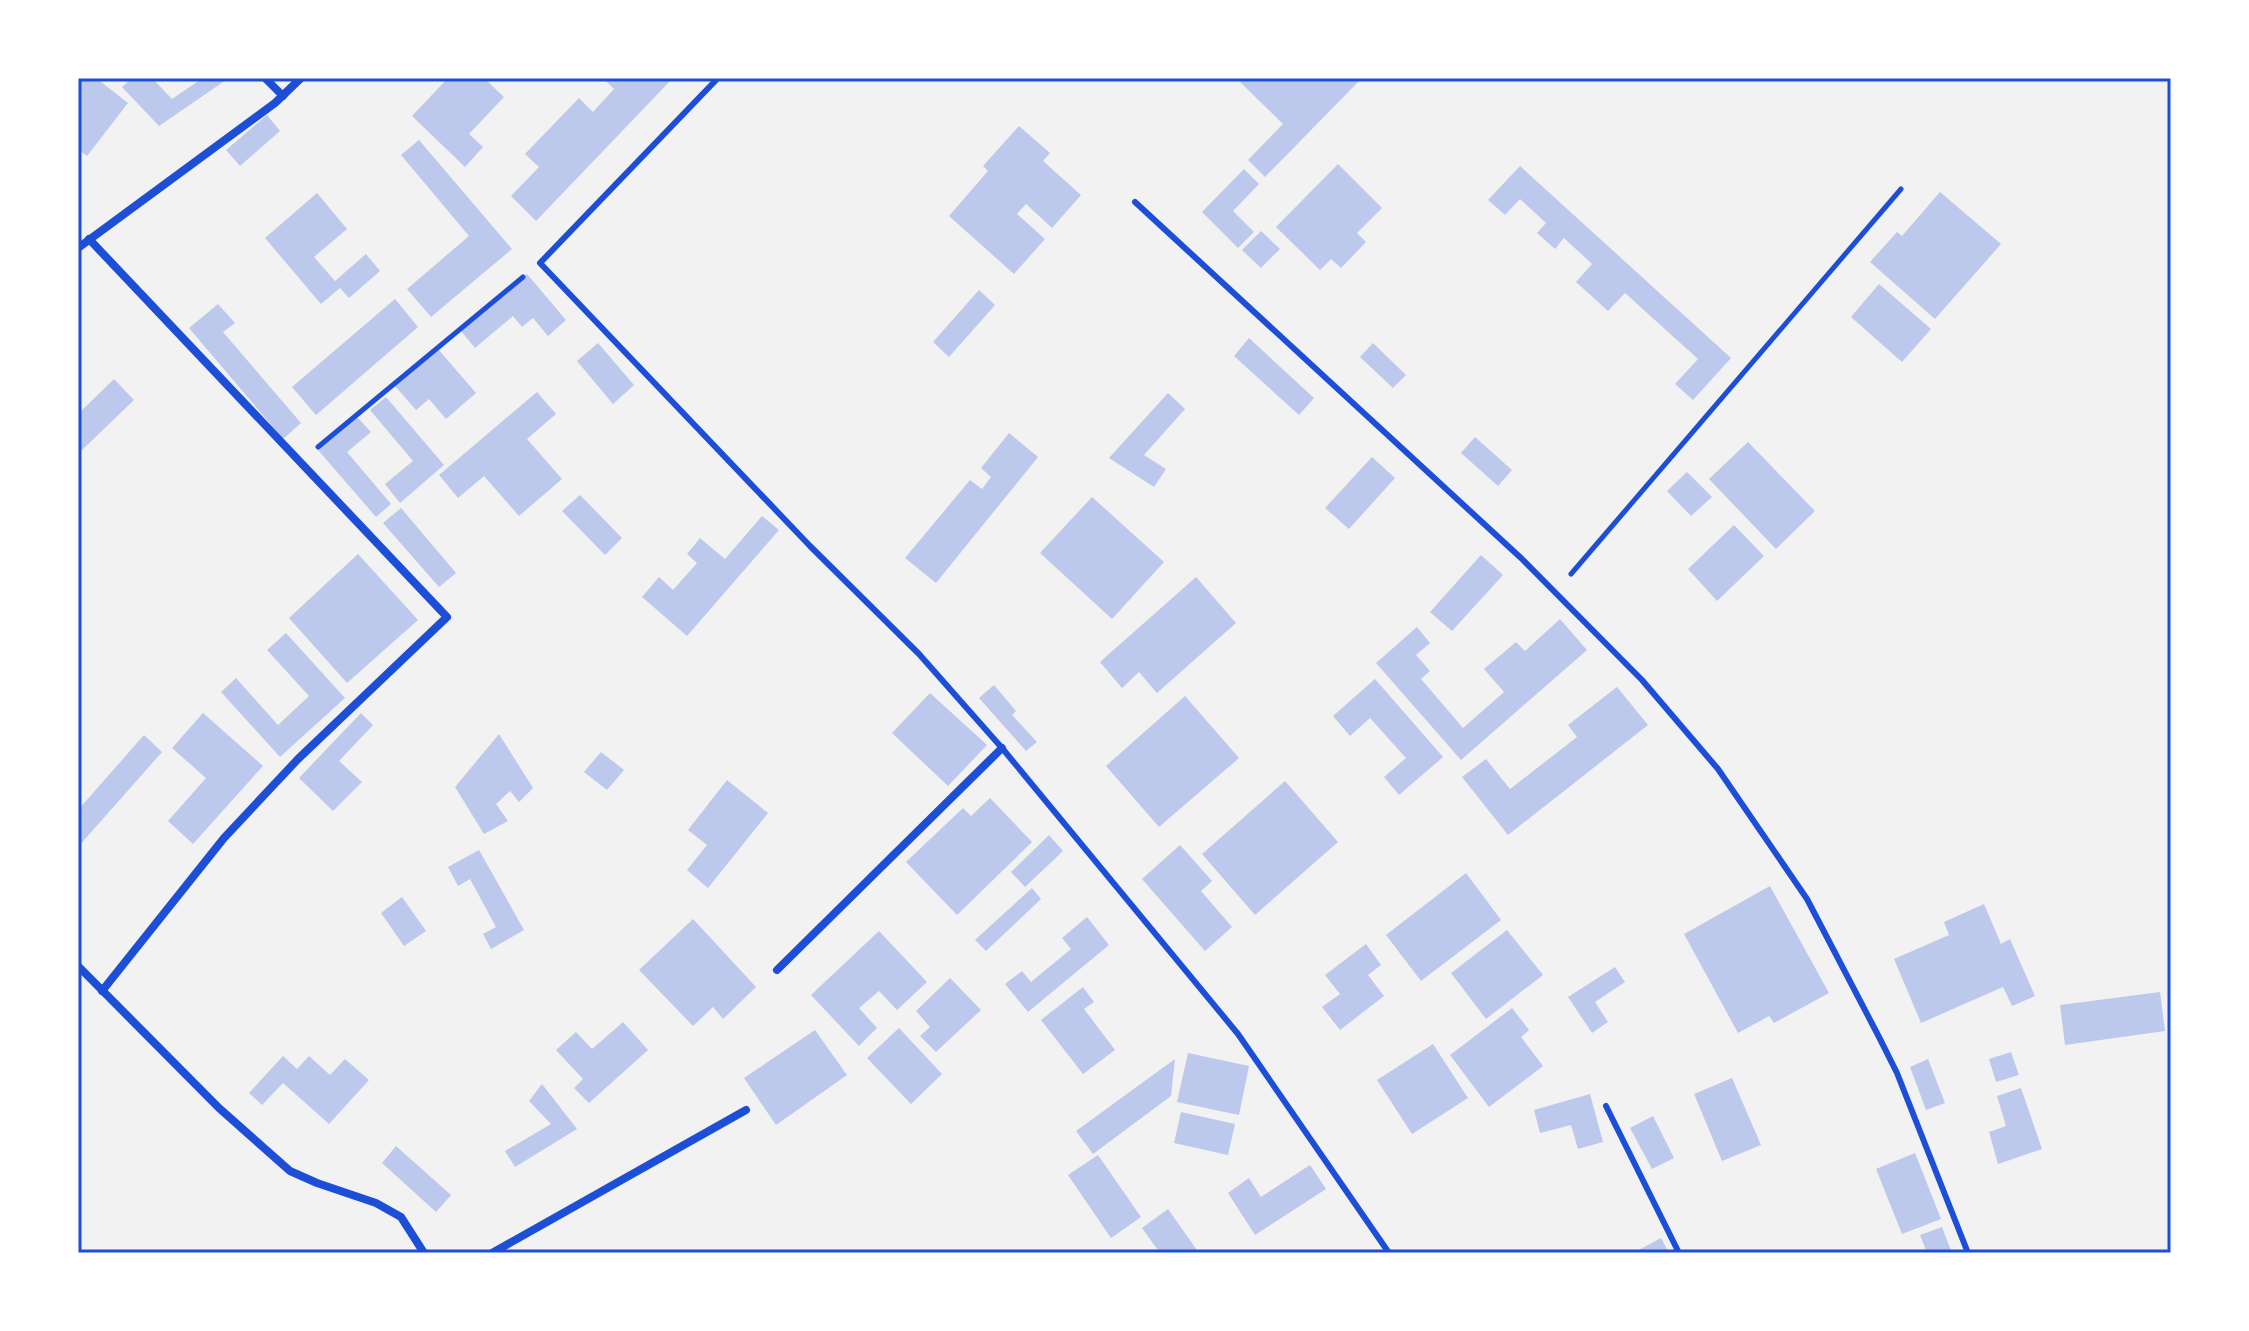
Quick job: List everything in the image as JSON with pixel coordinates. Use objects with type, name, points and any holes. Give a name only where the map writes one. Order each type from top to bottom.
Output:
[{"type":"street","points":[[265,78],[283,96]]},
{"type":"street","points":[[78,248],[283,96],[301,78]]},
{"type":"street","points":[[89,239],[447,617],[298,759],[224,838],[102,991]]},
{"type":"street","points":[[777,970],[1002,748]]},
{"type":"street","points":[[78,966],[219,1108],[290,1171],[376,1203],[401,1217],[424,1253]]},
{"type":"street","points":[[492,1253],[746,1110]]},
{"type":"lane","points":[[718,78],[540,263],[810,546],[919,654],[1002,748],[1238,1034],[1389,1253]]},
{"type":"lane","points":[[1135,202],[1521,558],[1642,680],[1718,769],[1807,899],[1897,1073],[1968,1253]]},
{"type":"lane","points":[[1606,1106],[1679,1253]]},
{"type":"path","points":[[1555,592],[1901,189]]},
{"type":"path","points":[[299,463],[540,263]]},
{"type":"building","points":[[78,78],[96,78],[128,103],[87,156],[78,149]]},
{"type":"building","points":[[132,78],[152,78],[172,99],[203,78],[229,78],[159,126],[122,87]]},
{"type":"building","points":[[448,78],[484,78],[504,97],[469,134],[483,147],[465,167],[412,116]]},
{"type":"building","points":[[603,78],[673,78],[536,221],[511,196],[539,167],[525,154],[579,98],[593,112],[614,89]]},
{"type":"building","points":[[1244,78],[1362,78],[1265,177],[1248,160],[1283,124],[1240,82]]},
{"type":"building","points":[[267,115],[280,131],[240,166],[226,150]]},
{"type":"building","points":[[1019,126],[1050,153],[1043,161],[1081,195],[1052,228],[1026,204],[1017,214],[1045,239],[1014,274],[949,216],[988,171],[983,166]]},
{"type":"building","points":[[419,140],[512,249],[431,317],[407,289],[469,236],[401,155]]},
{"type":"building","points":[[1338,164],[1382,208],[1357,233],[1366,242],[1341,268],[1331,259],[1320,270],[1276,227]]},
{"type":"building","points":[[1520,166],[1731,358],[1693,400],[1675,384],[1698,359],[1625,293],[1608,311],[1576,282],[1592,264],[1564,238],[1555,249],[1537,233],[1546,223],[1520,199],[1505,215],[1488,200]]},
{"type":"building","points":[[1244,169],[1259,184],[1233,211],[1254,232],[1238,248],[1202,212]]},
{"type":"building","points":[[1940,192],[2001,244],[1935,319],[1870,262],[1897,232],[1902,236]]},
{"type":"building","points":[[317,193],[347,229],[314,257],[335,281],[366,254],[380,271],[349,298],[340,288],[321,304],[265,238]]},
{"type":"building","points":[[1261,231],[1280,249],[1261,268],[1242,250]]},
{"type":"building","points":[[527,274],[566,320],[548,336],[533,318],[522,327],[513,316],[475,348],[461,331]]},
{"type":"building","points":[[1879,284],[1931,329],[1902,362],[1851,317]]},
{"type":"building","points":[[979,290],[995,305],[949,357],[933,342]]},
{"type":"building","points":[[395,299],[418,327],[316,415],[292,387]]},
{"type":"building","points":[[218,304],[235,323],[223,332],[301,423],[283,439],[189,328]]},
{"type":"building","points":[[1249,338],[1314,398],[1299,415],[1234,356]]},
{"type":"building","points":[[598,343],[634,385],[613,404],[577,361]]},
{"type":"building","points":[[1373,343],[1406,375],[1393,388],[1360,357]]},
{"type":"building","points":[[438,349],[476,393],[446,419],[429,399],[416,410],[395,386]]},
{"type":"building","points":[[114,379],[134,400],[82,450],[78,447],[78,414]]},
{"type":"building","points":[[537,392],[556,414],[527,439],[562,479],[519,516],[484,476],[458,498],[439,475]]},
{"type":"building","points":[[1168,393],[1185,409],[1144,455],[1166,469],[1154,487],[1109,458]]},
{"type":"building","points":[[386,397],[444,465],[400,503],[385,484],[413,461],[370,410]]},
{"type":"building","points":[[357,417],[371,432],[347,452],[391,504],[376,517],[318,450]]},
{"type":"building","points":[[1009,433],[1038,457],[936,583],[905,558],[970,480],[982,489],[991,477],[981,468]]},
{"type":"building","points":[[1475,437],[1512,470],[1498,486],[1461,453]]},
{"type":"building","points":[[1748,442],[1815,511],[1776,549],[1709,479]]},
{"type":"building","points":[[1372,457],[1395,478],[1349,529],[1325,508]]},
{"type":"building","points":[[1687,472],[1712,497],[1691,516],[1667,491]]},
{"type":"building","points":[[580,495],[622,538],[605,555],[562,511]]},
{"type":"building","points":[[1092,497],[1164,562],[1112,619],[1040,553]]},
{"type":"building","points":[[401,508],[456,573],[439,587],[383,523]]},
{"type":"building","points":[[762,516],[779,530],[687,636],[642,597],[659,577],[673,590],[697,563],[687,554],[700,538],[725,559]]},
{"type":"building","points":[[1734,525],[1764,556],[1717,601],[1688,569]]},
{"type":"building","points":[[358,554],[418,620],[347,683],[289,618]]},
{"type":"building","points":[[1481,555],[1503,575],[1452,631],[1430,612]]},
{"type":"building","points":[[1196,577],[1236,623],[1157,693],[1139,672],[1122,688],[1100,662]]},
{"type":"building","points":[[1560,619],[1587,650],[1461,760],[1376,663],[1417,627],[1430,643],[1416,655],[1430,671],[1421,679],[1463,728],[1504,692],[1484,669],[1516,642],[1525,651]]},
{"type":"building","points":[[286,633],[345,698],[280,757],[221,692],[236,678],[278,725],[309,696],[267,650]]},
{"type":"building","points":[[1375,679],[1443,757],[1399,795],[1384,777],[1406,758],[1370,718],[1350,736],[1333,716]]},
{"type":"building","points":[[994,685],[1016,711],[1012,715],[1037,742],[1026,751],[979,698]]},
{"type":"building","points":[[1617,687],[1648,725],[1508,835],[1462,777],[1486,759],[1510,789],[1577,737],[1568,725]]},
{"type":"building","points":[[930,693],[987,745],[948,786],[892,733]]},
{"type":"building","points":[[1185,696],[1239,758],[1159,827],[1106,766]]},
{"type":"building","points":[[203,713],[263,766],[193,844],[168,821],[206,778],[172,748]]},
{"type":"building","points":[[361,713],[373,725],[339,761],[362,782],[333,811],[299,778]]},
{"type":"building","points":[[499,734],[533,788],[519,802],[510,791],[496,804],[508,821],[484,834],[455,787]]},
{"type":"building","points":[[144,735],[162,752],[78,847],[78,810]]},
{"type":"building","points":[[601,752],[624,770],[607,790],[584,772]]},
{"type":"building","points":[[727,780],[768,813],[708,888],[687,870],[707,845],[688,830]]},
{"type":"building","points":[[1285,781],[1338,842],[1255,915],[1202,854]]},
{"type":"building","points":[[990,798],[1032,842],[957,915],[906,862],[963,808],[971,816]]},
{"type":"building","points":[[1049,835],[1063,851],[1025,887],[1011,872]]},
{"type":"building","points":[[1180,845],[1212,881],[1201,891],[1232,927],[1205,951],[1142,879]]},
{"type":"building","points":[[479,850],[524,930],[491,949],[483,934],[496,927],[470,879],[458,886],[448,867]]},
{"type":"building","points":[[1466,873],[1501,920],[1421,981],[1386,935]]},
{"type":"building","points":[[1770,886],[1829,993],[1774,1023],[1769,1016],[1738,1033],[1684,934]]},
{"type":"building","points":[[1032,888],[1041,899],[986,951],[975,940]]},
{"type":"building","points":[[402,897],[426,931],[404,946],[381,913]]},
{"type":"building","points":[[1984,904],[2001,944],[2010,939],[2035,996],[2012,1006],[2003,987],[1921,1023],[1894,959],[1949,935],[1944,922]]},
{"type":"building","points":[[1087,917],[1109,945],[1028,1012],[1005,984],[1022,971],[1031,982],[1071,949],[1062,938]]},
{"type":"building","points":[[693,919],[756,987],[723,1019],[713,1007],[693,1026],[639,970]]},
{"type":"building","points":[[1507,930],[1543,975],[1486,1019],[1451,973]]},
{"type":"building","points":[[879,931],[927,982],[897,1010],[879,991],[859,1008],[877,1028],[859,1046],[811,995]]},
{"type":"building","points":[[1366,944],[1381,965],[1368,975],[1384,996],[1340,1030],[1322,1007],[1340,994],[1325,975]]},
{"type":"building","points":[[1615,967],[1625,982],[1595,1002],[1608,1022],[1592,1033],[1568,997]]},
{"type":"building","points":[[950,978],[981,1010],[936,1052],[920,1036],[930,1027],[916,1011]]},
{"type":"building","points":[[1083,987],[1094,1002],[1084,1009],[1115,1050],[1083,1074],[1041,1020]]},
{"type":"building","points":[[2160,992],[2165,1031],[2065,1045],[2060,1005]]},
{"type":"building","points":[[1512,1008],[1529,1030],[1521,1037],[1543,1066],[1489,1107],[1450,1055]]},
{"type":"building","points":[[623,1022],[648,1050],[589,1103],[574,1088],[583,1079],[556,1050],[576,1032],[592,1049]]},
{"type":"building","points":[[899,1028],[942,1074],[911,1104],[867,1058]]},
{"type":"building","points":[[815,1030],[847,1075],[776,1125],[744,1078]]},
{"type":"building","points":[[1433,1044],[1468,1098],[1412,1134],[1377,1080]]},
{"type":"building","points":[[2011,1052],[2019,1075],[1996,1082],[1989,1059]]},
{"type":"building","points":[[1188,1053],[1249,1066],[1239,1115],[1177,1102]]},
{"type":"building","points":[[283,1056],[297,1069],[309,1056],[330,1075],[345,1059],[369,1080],[329,1124],[283,1083],[262,1105],[249,1093]]},
{"type":"building","points":[[1175,1059],[1171,1096],[1093,1154],[1076,1131]]},
{"type":"building","points":[[1928,1059],[1945,1103],[1926,1110],[1910,1067]]},
{"type":"building","points":[[1732,1078],[1761,1145],[1722,1161],[1694,1094]]},
{"type":"building","points":[[542,1084],[577,1129],[515,1167],[505,1151],[551,1124],[529,1101]]},
{"type":"building","points":[[2021,1088],[2042,1149],[1998,1164],[1989,1132],[2006,1126],[1997,1096]]},
{"type":"building","points":[[1590,1094],[1603,1142],[1578,1149],[1571,1125],[1540,1133],[1534,1110]]},
{"type":"building","points":[[1181,1112],[1235,1124],[1228,1155],[1174,1143]]},
{"type":"building","points":[[1653,1116],[1674,1158],[1652,1169],[1630,1128]]},
{"type":"building","points":[[396,1146],[451,1195],[436,1212],[382,1163]]},
{"type":"building","points":[[1915,1153],[1941,1219],[1902,1234],[1876,1169]]},
{"type":"building","points":[[1098,1155],[1141,1217],[1111,1238],[1068,1175]]},
{"type":"building","points":[[1310,1165],[1326,1189],[1255,1235],[1228,1193],[1249,1178],[1261,1197]]},
{"type":"building","points":[[1168,1209],[1199,1253],[1160,1253],[1142,1228]]},
{"type":"building","points":[[1942,1227],[1952,1253],[1927,1253],[1920,1235]]},
{"type":"building","points":[[1661,1238],[1669,1253],[1633,1253]]}]
